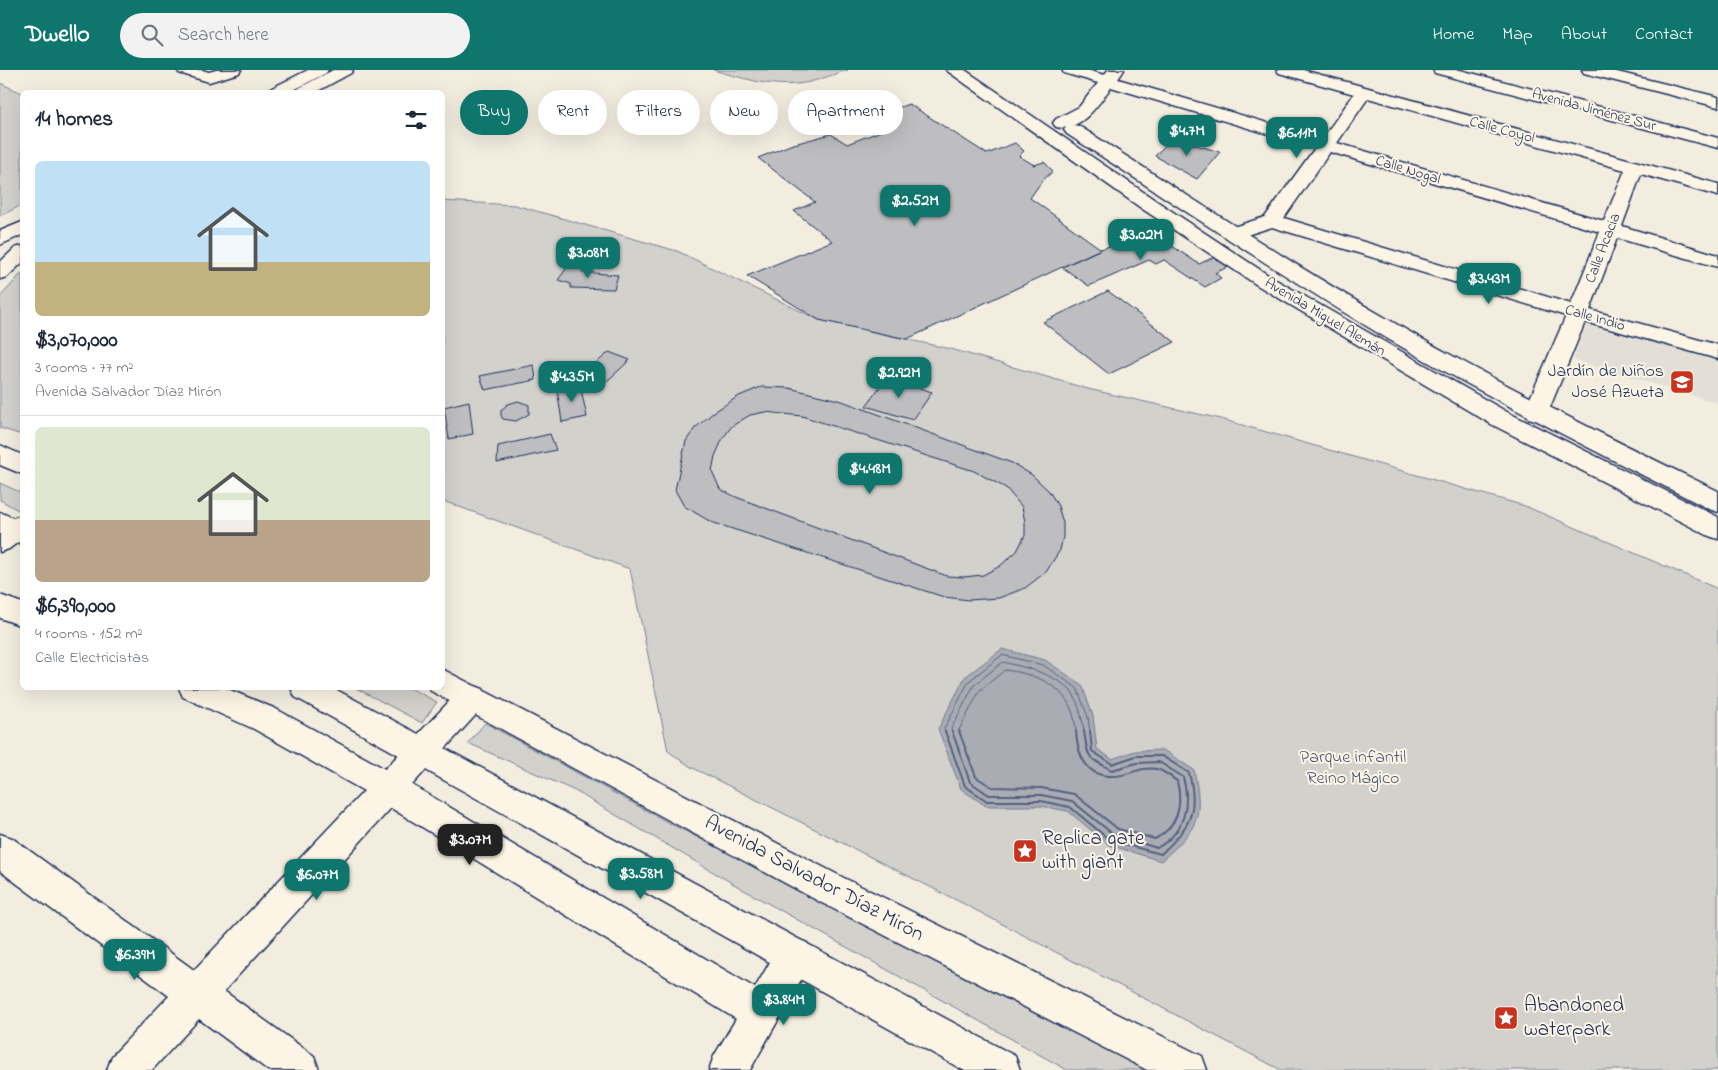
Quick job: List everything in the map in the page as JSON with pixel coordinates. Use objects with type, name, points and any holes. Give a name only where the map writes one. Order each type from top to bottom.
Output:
[{"type":"street","points":[[184,70],[202,76],[216,76],[233,70]]},
{"type":"street","points":[[282,90],[320,70]]},
{"type":"street","points":[[308,90],[346,70]]},
{"type":"street","name":"Avenida Miguel Alemán","points":[[954,70],[1240,264],[1364,341],[1499,418],[1718,529]]},
{"type":"street","name":"Avenida Miguel Alemán","points":[[981,70],[1234,233],[1396,334],[1536,412],[1718,502]]},
{"type":"street","name":"Calle Nogal","points":[[1070,70],[1112,75],[1327,146],[1718,261]]},
{"type":"street","name":"Calle Coyol","points":[[1285,70],[1718,190]]},
{"type":"street","name":"Avenida Jiménez Sur","points":[[1441,70],[1718,143]]},
{"type":"street","points":[[1590,70],[1718,102]]},
{"type":"street","points":[[1062,123],[1085,111],[1112,75]]},
{"type":"street","points":[[1234,233],[1272,221],[1364,92]]},
{"type":"street","name":"Calle Acacia","points":[[1536,412],[1578,313],[1635,167]]},
{"type":"street","name":"Calle Indio","points":[[1272,221],[1578,313],[1718,352]]},
{"type":"street","points":[[0,239],[20,229]]},
{"type":"street","points":[[0,257],[20,246]]},
{"type":"street","points":[[0,273],[20,254]]},
{"type":"street","points":[[0,454],[20,464]]},
{"type":"street","points":[[0,606],[20,614]]},
{"type":"street","name":"Avenida Salvador Díaz Mirón","points":[[445,684],[832,890],[1188,1070]]},
{"type":"street","points":[[199,690],[265,719],[388,788],[761,1013]]},
{"type":"street","points":[[310,690],[1000,1070]]},
{"type":"street","points":[[126,1070],[472,698]]},
{"type":"street","points":[[0,850],[300,1070]]},
{"type":"street","points":[[728,1070],[794,956]]},
{"type":"shaded area","name":"Jardín de Niños José Azueta","points":[[1587,322],[1718,358],[1718,403],[1573,360]]},
{"type":"green space","points":[[713,70],[848,70],[809,82],[785,85],[754,81]]},
{"type":"green space","points":[[0,83],[20,92],[20,206],[0,216]]},
{"type":"green space","name":"Parque infantil Reino Mágico","points":[[445,201],[515,205],[677,251],[819,320],[951,349],[1088,389],[1221,419],[1525,506],[1718,589],[1718,1070],[1281,1070],[964,904],[691,767],[668,751],[630,569],[445,502]]},
{"type":"green space","points":[[20,275],[20,434],[0,428],[0,297]]},
{"type":"green space","points":[[0,483],[20,492],[20,511],[0,500]]},
{"type":"green space","points":[[360,690],[414,690],[437,702],[422,723]]},
{"type":"green space","points":[[485,723],[673,825],[1163,1070],[1067,1070],[744,890],[575,791],[468,743]]},
{"type":"water","points":[[1002,649],[1045,660],[1082,685],[1093,716],[1097,749],[1112,759],[1135,751],[1163,750],[1194,770],[1198,800],[1198,812],[1195,822],[1183,840],[1161,861],[1109,845],[1068,811],[1040,806],[986,806],[961,789],[938,729],[965,677]]},
{"type":"building","points":[[909,104],[987,154],[1015,143],[1024,151],[1019,156],[1034,165],[1044,162],[1053,171],[1042,181],[1030,198],[1101,249],[907,339],[819,320],[747,276],[832,241],[794,211],[815,202],[758,158],[790,145],[827,135],[833,135],[847,144],[871,135],[903,135],[903,106]]},
{"type":"building","points":[[1172,138],[1220,152],[1197,179],[1155,156]]},
{"type":"building","points":[[1151,232],[1199,264],[1214,257],[1228,267],[1215,273],[1221,278],[1205,287],[1164,260],[1156,264],[1149,260],[1089,286],[1062,267],[1101,249]]},
{"type":"building","points":[[569,265],[584,267],[582,272],[618,275],[614,289],[571,288],[571,284],[558,280]]},
{"type":"building","points":[[1108,291],[1175,342],[1109,374],[1043,322]]},
{"type":"building","points":[[609,352],[630,360],[606,382],[585,373]]},
{"type":"building","points":[[534,365],[536,380],[485,390],[480,376]]},
{"type":"building","points":[[887,377],[932,392],[913,420],[866,406]]},
{"type":"building","points":[[580,385],[587,417],[562,422],[557,389]]},
{"type":"building","points":[[761,387],[789,388],[842,401],[1012,463],[1032,475],[1049,491],[1058,506],[1063,523],[1063,537],[1060,550],[1046,572],[1025,588],[999,598],[969,600],[944,597],[711,522],[684,506],[675,490],[686,441],[695,428],[714,412],[739,396]],"holes":[[[765,412],[802,416],[974,471],[1006,488],[1022,507],[1025,522],[1025,535],[1017,551],[1000,566],[983,575],[947,576],[736,497],[720,489],[712,471],[715,456],[723,438],[732,426],[750,415]]]},
{"type":"building","points":[[469,401],[473,434],[449,439],[445,407]]},
{"type":"building","points":[[518,401],[529,405],[529,414],[516,421],[503,419],[501,410],[508,404]]},
{"type":"building","points":[[550,434],[556,450],[497,463],[498,446]]},
{"type":"place","name":"Jardín de Niños José Azueta","points":[[1682,382]]},
{"type":"place","name":"Replica gate with giant","points":[[1025,851]]},
{"type":"place","name":"Abandoned waterpark","points":[[1506,1018]]}]
